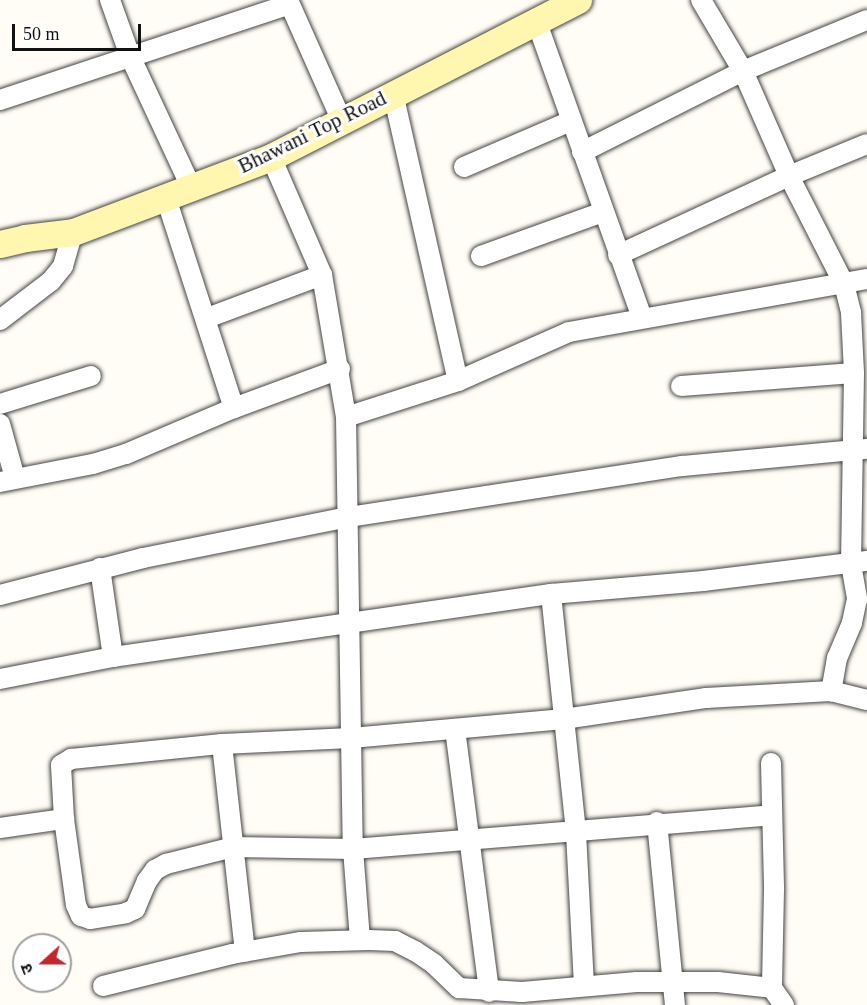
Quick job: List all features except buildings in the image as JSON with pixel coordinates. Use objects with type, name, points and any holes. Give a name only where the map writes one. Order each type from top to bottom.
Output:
[{"type":"street","points":[[110,0],[130,56],[191,187]]},
{"type":"street","name":"Bhawani Top Road","points":[[0,244],[25,238],[73,232],[271,157],[341,119],[578,0]]},
{"type":"street","points":[[701,0],[743,71],[789,176],[844,285],[851,313],[860,449],[859,562],[857,599],[852,623],[837,658],[831,692]]},
{"type":"street","points":[[0,100],[289,2],[341,119]]},
{"type":"street","points":[[536,20],[642,318]]},
{"type":"street","points":[[582,153],[743,71],[867,20]]},
{"type":"street","points":[[393,93],[458,381]]},
{"type":"street","points":[[464,167],[571,121]]},
{"type":"street","points":[[618,255],[789,176],[867,144]]},
{"type":"street","points":[[271,157],[322,275],[340,369],[346,417],[352,849],[360,940]]},
{"type":"street","points":[[166,198],[207,318],[234,408]]},
{"type":"street","points":[[481,256],[603,212]]},
{"type":"street","points":[[0,320],[51,281],[63,266],[73,232]]},
{"type":"street","points":[[207,318],[322,275]]},
{"type":"street","points":[[346,417],[458,381],[569,332],[844,285],[867,279]]},
{"type":"street","points":[[0,424],[7,480],[93,464],[126,454],[234,408],[340,369]]},
{"type":"street","points":[[681,386],[854,374]]},
{"type":"street","points":[[0,404],[91,376]]},
{"type":"street","points":[[0,595],[100,568],[348,517],[682,466],[860,449]]},
{"type":"street","points":[[0,679],[113,657],[551,594],[703,581],[859,562]]},
{"type":"street","points":[[100,568],[113,657]]},
{"type":"street","points":[[551,594],[576,833],[584,985]]},
{"type":"street","points":[[772,815],[657,822],[576,833],[352,849],[233,847],[166,864],[155,870],[147,881],[135,909],[126,913],[90,919],[81,916],[76,905],[64,819],[61,765],[71,759],[222,744],[351,738],[564,719],[706,698],[831,692],[867,700]]},
{"type":"street","points":[[455,729],[489,992]]},
{"type":"street","points":[[222,744],[245,952]]},
{"type":"street","points":[[771,763],[774,890],[772,988],[784,1005]]},
{"type":"street","points":[[0,828],[64,819]]},
{"type":"street","points":[[657,822],[675,1005]]},
{"type":"street","points":[[104,986],[245,952],[301,942],[360,940],[395,941],[434,964],[459,988],[523,999],[584,985],[673,981],[718,982],[772,988]]}]
